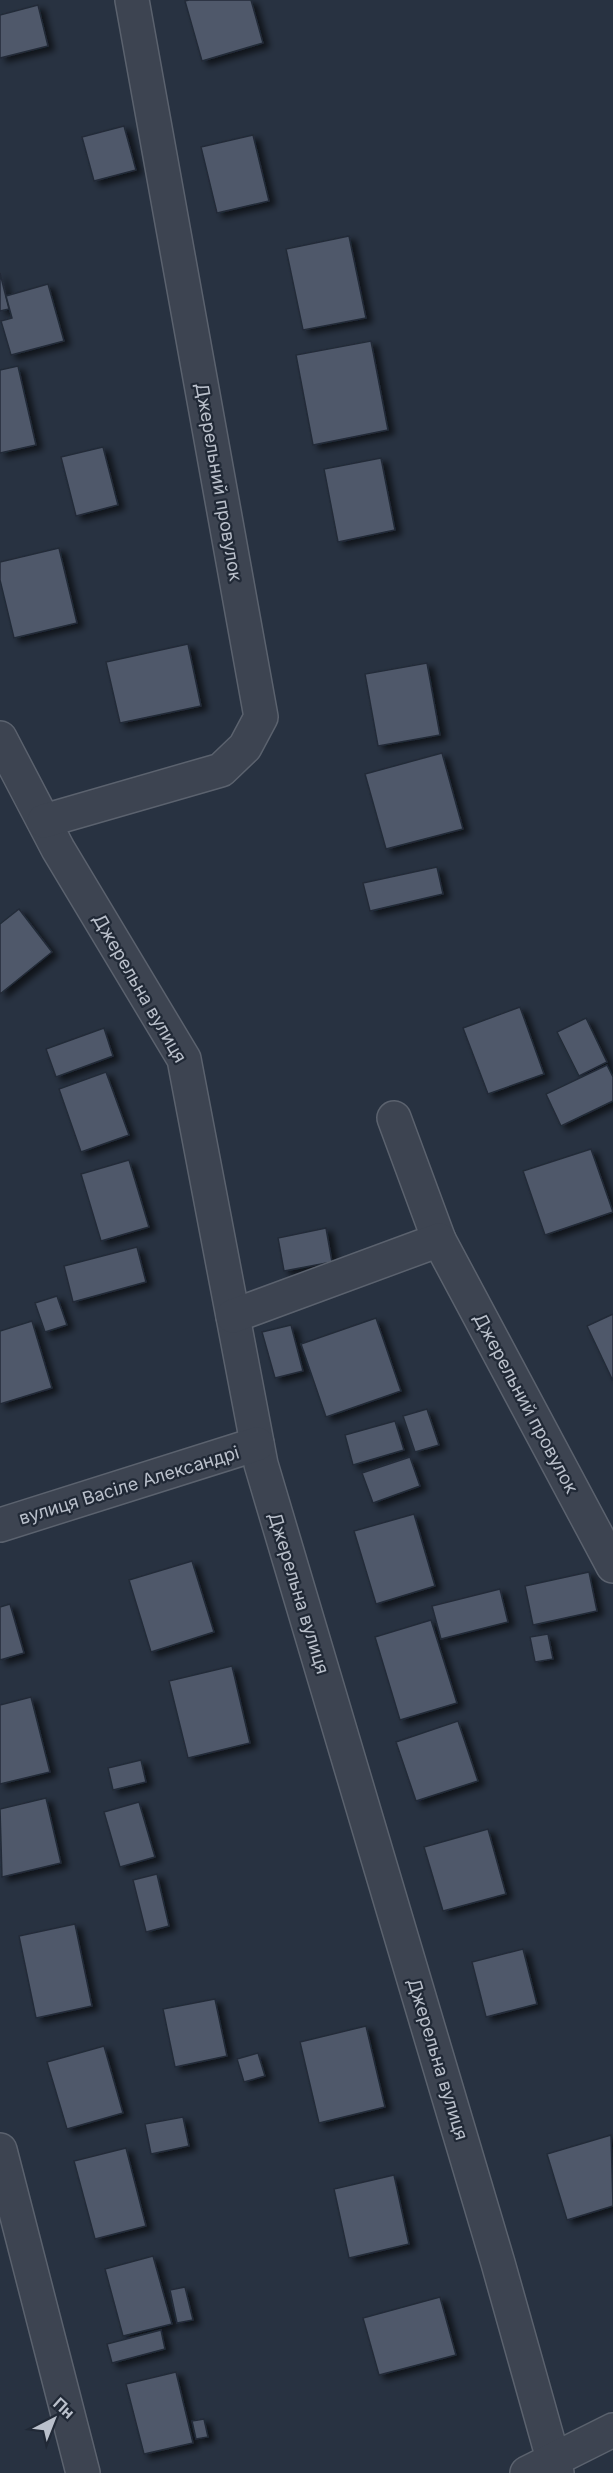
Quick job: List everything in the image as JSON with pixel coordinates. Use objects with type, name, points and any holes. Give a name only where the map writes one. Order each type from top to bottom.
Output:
[{"type":"street","name":"Джерельний провулок","points":[[44,821],[221,770],[245,747],[261,717],[132,0]]},
{"type":"street","name":"Джерельна вулиця","points":[[0,738],[44,821],[184,1059],[257,1444],[546,2469]]},
{"type":"street","name":"Джерельний провулок","points":[[394,1118],[439,1240],[613,1566]]},
{"type":"street","points":[[233,1316],[439,1240]]},
{"type":"street","name":"вулиця Васіле Александрі","points":[[0,1524],[257,1444]]},
{"type":"street","points":[[0,2150],[82,2473]]},
{"type":"street","points":[[546,2469],[613,2430]]},
{"type":"building","points":[[251,0],[263,43],[202,61],[185,1]]},
{"type":"building","points":[[38,5],[48,46],[0,58],[0,15]]},
{"type":"building","points":[[124,126],[136,170],[94,181],[82,137]]},
{"type":"building","points":[[253,135],[269,201],[217,213],[201,147]]},
{"type":"building","points":[[349,236],[366,318],[303,330],[286,249]]},
{"type":"building","points":[[0,273],[9,309],[0,311]]},
{"type":"building","points":[[48,284],[64,341],[11,355],[1,321],[12,318],[6,296]]},
{"type":"building","points":[[371,341],[388,430],[313,445],[296,355]]},
{"type":"building","points":[[18,366],[36,445],[0,453],[0,370]]},
{"type":"building","points":[[103,447],[118,505],[76,516],[61,457]]},
{"type":"building","points":[[381,458],[395,530],[338,542],[324,469]]},
{"type":"building","points":[[59,548],[77,623],[14,638],[0,580],[0,562]]},
{"type":"building","points":[[188,644],[201,706],[120,723],[106,662]]},
{"type":"building","points":[[427,663],[440,735],[378,746],[365,674]]},
{"type":"building","points":[[442,753],[463,829],[386,849],[365,774]]},
{"type":"building","points":[[437,867],[443,894],[370,911],[363,883]]},
{"type":"building","points":[[19,909],[52,952],[0,994],[0,924]]},
{"type":"building","points":[[520,1007],[544,1074],[488,1094],[463,1028]]},
{"type":"building","points":[[586,1018],[607,1062],[579,1076],[557,1032]]},
{"type":"building","points":[[104,1028],[113,1056],[56,1077],[46,1049]]},
{"type":"building","points":[[607,1065],[613,1077],[613,1101],[561,1126],[546,1094]]},
{"type":"building","points":[[106,1072],[129,1135],[81,1152],[59,1089]]},
{"type":"building","points":[[591,1149],[613,1212],[545,1235],[523,1171]]},
{"type":"building","points":[[129,1160],[149,1227],[101,1241],[81,1174]]},
{"type":"building","points":[[326,1228],[332,1262],[284,1271],[278,1238]]},
{"type":"building","points":[[137,1247],[146,1282],[73,1302],[64,1266]]},
{"type":"building","points":[[57,1296],[67,1325],[45,1332],[35,1303]]},
{"type":"building","points":[[613,1314],[613,1381],[587,1326]]},
{"type":"building","points":[[376,1318],[401,1391],[326,1417],[301,1344]]},
{"type":"building","points":[[32,1321],[52,1388],[0,1404],[0,1331]]},
{"type":"building","points":[[291,1325],[303,1371],[275,1378],[262,1332]]},
{"type":"building","points":[[427,1409],[439,1445],[415,1452],[403,1416]]},
{"type":"building","points":[[395,1421],[404,1450],[353,1465],[345,1435]]},
{"type":"building","points":[[410,1457],[420,1486],[373,1503],[362,1473]]},
{"type":"building","points":[[414,1514],[435,1586],[376,1604],[354,1531]]},
{"type":"building","points":[[192,1561],[214,1632],[151,1652],[129,1580]]},
{"type":"building","points":[[589,1572],[597,1611],[533,1625],[525,1586]]},
{"type":"building","points":[[500,1589],[508,1622],[441,1639],[432,1606]]},
{"type":"building","points":[[10,1604],[24,1653],[0,1660],[0,1607]]},
{"type":"building","points":[[431,1620],[457,1703],[400,1720],[375,1637]]},
{"type":"building","points":[[548,1634],[553,1659],[535,1662],[530,1637]]},
{"type":"building","points":[[232,1666],[250,1743],[188,1758],[169,1681]]},
{"type":"building","points":[[31,1697],[50,1772],[0,1784],[0,1705]]},
{"type":"building","points":[[458,1721],[478,1781],[416,1801],[396,1742]]},
{"type":"building","points":[[141,1760],[146,1782],[113,1790],[108,1768]]},
{"type":"building","points":[[46,1798],[61,1863],[2,1877],[0,1809]]},
{"type":"building","points":[[139,1802],[155,1857],[120,1867],[104,1812]]},
{"type":"building","points":[[488,1829],[506,1894],[443,1911],[424,1847]]},
{"type":"building","points":[[157,1874],[169,1926],[146,1932],[133,1880]]},
{"type":"building","points":[[75,1924],[92,2006],[36,2018],[19,1936]]},
{"type":"building","points":[[523,1949],[537,2004],[486,2017],[472,1962]]},
{"type":"building","points":[[215,1999],[227,2056],[175,2067],[163,2009]]},
{"type":"building","points":[[366,2026],[385,2107],[319,2123],[300,2042]]},
{"type":"building","points":[[104,2046],[123,2113],[67,2129],[47,2062]]},
{"type":"building","points":[[258,2053],[265,2076],[244,2082],[237,2059]]},
{"type":"building","points":[[183,2117],[189,2146],[151,2154],[145,2124]]},
{"type":"building","points":[[611,2135],[613,2206],[567,2220],[547,2154]]},
{"type":"building","points":[[126,2148],[146,2226],[95,2239],[74,2161]]},
{"type":"building","points":[[394,2175],[409,2244],[349,2258],[334,2189]]},
{"type":"building","points":[[153,2256],[172,2324],[123,2336],[105,2269]]},
{"type":"building","points":[[185,2287],[193,2320],[177,2323],[170,2290]]},
{"type":"building","points":[[440,2297],[456,2355],[379,2375],[363,2318]]},
{"type":"building","points":[[161,2330],[165,2349],[112,2363],[107,2344]]},
{"type":"building","points":[[176,2372],[193,2443],[144,2454],[126,2384]]},
{"type":"building","points":[[204,2419],[208,2437],[196,2439],[192,2421]]}]
